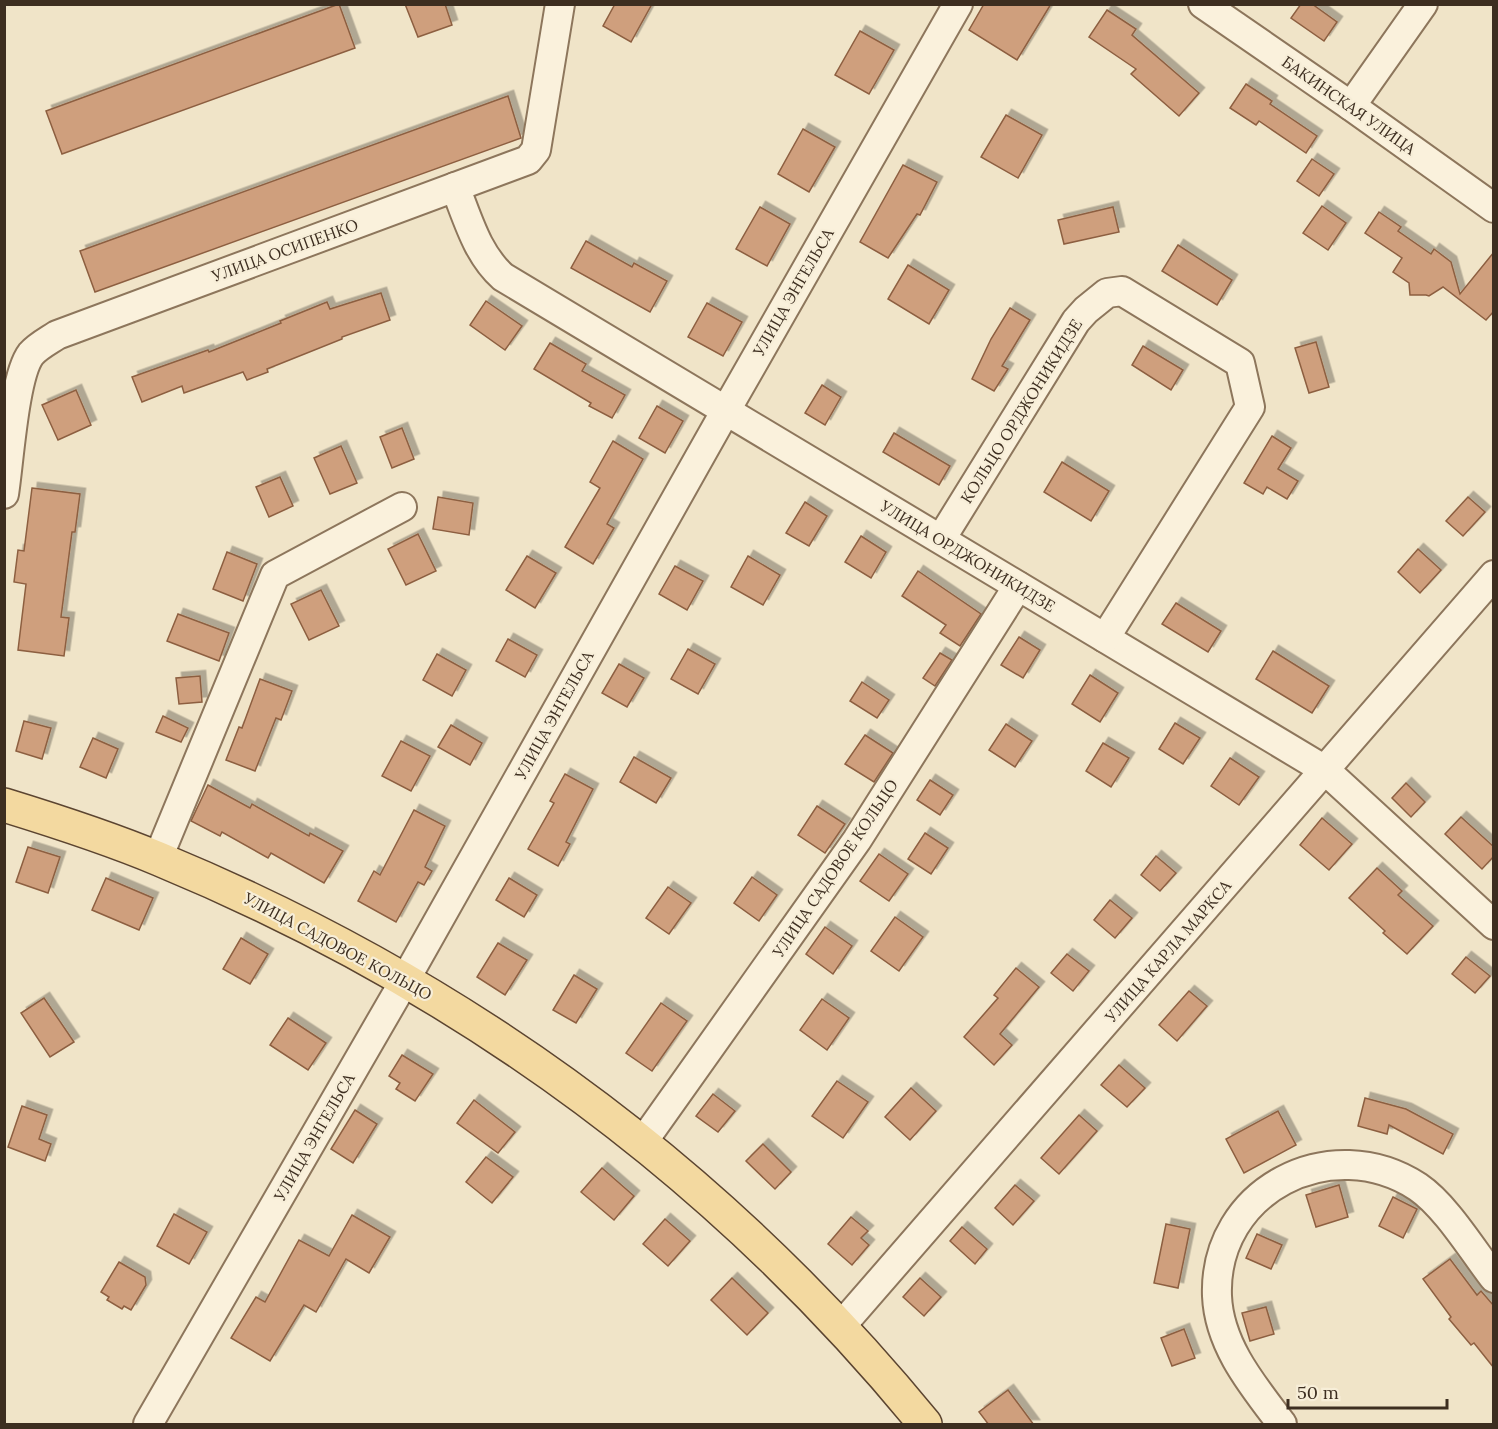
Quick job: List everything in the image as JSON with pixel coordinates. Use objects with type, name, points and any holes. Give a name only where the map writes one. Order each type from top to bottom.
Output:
[{"type":"main road","name":"УЛИЦА САДОВОЕ КОЛЬЦО","points":[[4,805],[158,858],[288,917],[405,980],[526,1057],[642,1143],[747,1234],[841,1326],[925,1425]]},
{"type":"street","name":"УЛИЦА ОСИПЕНКО","points":[[4,494],[21,377],[31,354],[41,345],[57,335],[528,160],[536,150],[560,4]]},
{"type":"street","name":"УЛИЦА ЭНГЕЛЬСА","points":[[148,1425],[405,980],[958,4]]},
{"type":"street","points":[[1351,105],[1423,4]]},
{"type":"street","name":"БАКИНСКАЯ УЛИЦА","points":[[1209,6],[1494,208]]},
{"type":"street","name":"УЛИЦА ОРДЖОНИКИДЗЕ","points":[[454,187],[481,250],[491,266],[503,277],[1325,770],[1494,925]]},
{"type":"street","name":"КОЛЬЦО ОРДЖОНИКИДЗЕ","points":[[941,539],[1076,321],[1107,293],[1122,291],[1240,363],[1250,407],[1105,638]]},
{"type":"street","points":[[158,858],[275,575],[402,507]]},
{"type":"street","name":"УЛИЦА КАРЛА МАРКСА","points":[[841,1326],[1494,575]]},
{"type":"street","name":"УЛИЦА САДОВОЕ КОЛЬЦО","points":[[642,1143],[857,840],[1018,586]]},
{"type":"street","points":[[1282,1425],[1248,1379],[1235,1357],[1222,1328],[1217,1297],[1220,1265],[1230,1235],[1247,1209],[1270,1187],[1298,1172],[1329,1165],[1361,1165],[1391,1173],[1419,1188],[1442,1210],[1494,1278]]},
{"type":"building","points":[[339,4],[355,48],[62,154],[46,111]]},
{"type":"building","points":[[405,4],[445,4],[452,25],[418,37]]},
{"type":"building","points":[[615,4],[652,4],[631,42],[603,26]]},
{"type":"building","points":[[984,4],[1051,4],[1017,60],[969,30]]},
{"type":"building","points":[[1301,4],[1312,4],[1337,22],[1324,41],[1291,18]]},
{"type":"building","points":[[1107,10],[1136,29],[1132,35],[1199,93],[1179,116],[1131,74],[1136,69],[1089,37]]},
{"type":"building","points":[[860,31],[894,50],[869,94],[835,75]]},
{"type":"building","points":[[1246,84],[1272,101],[1270,104],[1317,136],[1306,153],[1259,121],[1256,125],[1230,108]]},
{"type":"building","points":[[508,96],[521,138],[95,292],[80,251]]},
{"type":"building","points":[[1006,115],[1042,135],[1018,178],[981,157]]},
{"type":"building","points":[[803,129],[835,147],[809,192],[778,174]]},
{"type":"building","points":[[1312,159],[1334,174],[1319,196],[1297,181]]},
{"type":"building","points":[[903,165],[937,182],[920,215],[917,214],[888,258],[860,242]]},
{"type":"building","points":[[1322,206],[1346,223],[1328,250],[1303,233]]},
{"type":"building","points":[[760,207],[790,224],[767,266],[736,249]]},
{"type":"building","points":[[1113,207],[1119,232],[1064,244],[1058,220]]},
{"type":"building","points":[[1379,212],[1401,227],[1398,231],[1431,254],[1434,249],[1451,262],[1460,294],[1494,252],[1494,311],[1486,320],[1443,287],[1429,296],[1410,295],[1409,283],[1393,272],[1402,258],[1365,233]]},
{"type":"building","points":[[586,241],[632,267],[634,263],[667,281],[650,312],[571,268]]},
{"type":"building","points":[[1178,245],[1232,280],[1217,305],[1162,271]]},
{"type":"building","points":[[908,265],[949,290],[929,324],[888,299]]},
{"type":"building","points":[[381,293],[390,320],[342,337],[342,339],[267,369],[268,372],[247,380],[243,372],[184,393],[182,386],[142,402],[132,377],[208,350],[209,352],[327,302],[330,309]]},
{"type":"building","points":[[486,301],[522,326],[505,350],[470,325]]},
{"type":"building","points":[[707,303],[742,322],[723,356],[688,337]]},
{"type":"building","points":[[1010,308],[1030,320],[1002,366],[1008,369],[994,391],[972,379],[991,339]]},
{"type":"building","points":[[1316,342],[1329,387],[1309,393],[1295,348]]},
{"type":"building","points":[[550,343],[586,364],[582,371],[625,395],[612,418],[589,406],[591,403],[534,369]]},
{"type":"building","points":[[1143,346],[1183,370],[1171,390],[1132,365]]},
{"type":"building","points":[[822,385],[841,397],[825,425],[805,413]]},
{"type":"building","points":[[76,390],[91,425],[58,440],[42,405]]},
{"type":"building","points":[[657,406],[683,421],[665,453],[639,438]]},
{"type":"building","points":[[402,428],[414,459],[392,468],[380,437]]},
{"type":"building","points":[[894,433],[950,466],[939,485],[883,452]]},
{"type":"building","points":[[1272,436],[1291,448],[1278,469],[1298,481],[1287,499],[1267,487],[1263,494],[1244,483]]},
{"type":"building","points":[[613,441],[643,459],[607,524],[614,528],[593,564],[565,547],[600,488],[590,482]]},
{"type":"building","points":[[341,446],[357,483],[330,494],[314,458]]},
{"type":"building","points":[[1062,462],[1109,491],[1091,521],[1044,492]]},
{"type":"building","points":[[280,477],[293,506],[269,517],[256,487]]},
{"type":"building","points":[[32,488],[80,494],[75,532],[72,532],[61,617],[69,618],[64,656],[18,650],[26,584],[14,582],[18,550],[24,551]]},
{"type":"building","points":[[438,497],[473,503],[469,535],[433,529]]},
{"type":"building","points":[[1468,497],[1485,512],[1463,536],[1446,521]]},
{"type":"building","points":[[805,502],[827,516],[809,546],[786,533]]},
{"type":"building","points":[[418,534],[436,571],[406,585],[388,549]]},
{"type":"building","points":[[861,536],[886,552],[871,578],[845,562]]},
{"type":"building","points":[[1418,549],[1441,570],[1420,593],[1398,572]]},
{"type":"building","points":[[227,552],[257,564],[243,601],[213,589]]},
{"type":"building","points":[[527,556],[556,573],[535,608],[506,590]]},
{"type":"building","points":[[748,556],[780,575],[763,605],[731,587]]},
{"type":"building","points":[[675,566],[703,581],[687,610],[659,594]]},
{"type":"building","points":[[918,571],[981,614],[960,646],[940,633],[946,625],[902,596]]},
{"type":"building","points":[[321,590],[339,626],[309,640],[291,604]]},
{"type":"building","points":[[1176,603],[1221,631],[1208,652],[1162,624]]},
{"type":"building","points":[[178,614],[229,633],[219,661],[167,641]]},
{"type":"building","points":[[1019,637],[1040,650],[1023,678],[1001,665]]},
{"type":"building","points":[[508,639],[537,655],[525,677],[496,661]]},
{"type":"building","points":[[688,649],[715,664],[698,694],[671,679]]},
{"type":"building","points":[[1273,651],[1329,686],[1312,713],[1256,679]]},
{"type":"building","points":[[940,653],[952,660],[935,686],[923,678]]},
{"type":"building","points":[[437,654],[466,670],[452,696],[423,680]]},
{"type":"building","points":[[619,664],[644,678],[627,707],[602,693]]},
{"type":"building","points":[[1090,675],[1118,693],[1100,722],[1072,704]]},
{"type":"building","points":[[200,676],[202,702],[179,704],[176,678]]},
{"type":"building","points":[[260,679],[292,691],[281,720],[276,718],[255,771],[226,760],[239,727],[242,728]]},
{"type":"building","points":[[862,682],[889,700],[877,718],[850,701]]},
{"type":"building","points":[[163,716],[188,728],[181,742],[156,732]]},
{"type":"building","points":[[24,721],[51,728],[42,759],[16,751]]},
{"type":"building","points":[[1175,723],[1200,738],[1183,764],[1159,749]]},
{"type":"building","points":[[1006,724],[1032,741],[1015,767],[989,750]]},
{"type":"building","points":[[451,725],[482,743],[470,765],[438,747]]},
{"type":"building","points":[[865,735],[893,753],[874,782],[845,764]]},
{"type":"building","points":[[93,738],[118,749],[106,778],[80,767]]},
{"type":"building","points":[[401,741],[430,756],[411,791],[382,776]]},
{"type":"building","points":[[1103,743],[1129,758],[1111,787],[1086,771]]},
{"type":"building","points":[[634,757],[671,778],[656,803],[620,782]]},
{"type":"building","points":[[1230,758],[1259,777],[1239,805],[1211,786]]},
{"type":"building","points":[[565,774],[593,789],[566,842],[570,844],[558,866],[528,849],[554,803],[550,801]]},
{"type":"building","points":[[930,780],[953,795],[940,815],[917,800]]},
{"type":"building","points":[[1406,783],[1425,802],[1411,817],[1392,798]]},
{"type":"building","points":[[208,785],[250,808],[252,804],[309,836],[310,833],[343,851],[324,883],[271,853],[268,858],[222,832],[220,836],[191,821]]},
{"type":"building","points":[[817,806],[845,824],[825,853],[798,835]]},
{"type":"building","points":[[414,810],[445,826],[425,867],[432,871],[424,885],[418,882],[396,922],[358,901],[374,871],[380,875]]},
{"type":"building","points":[[1461,817],[1494,847],[1494,856],[1482,869],[1445,834]]},
{"type":"building","points":[[1322,818],[1352,844],[1329,870],[1300,845]]},
{"type":"building","points":[[925,833],[948,848],[931,874],[908,859]]},
{"type":"building","points":[[28,847],[60,857],[48,893],[16,882]]},
{"type":"building","points":[[879,854],[908,874],[889,901],[860,881]]},
{"type":"building","points":[[1156,856],[1176,873],[1160,891],[1141,875]]},
{"type":"building","points":[[1377,868],[1402,891],[1398,895],[1433,926],[1407,954],[1349,898]]},
{"type":"building","points":[[752,877],[777,895],[759,921],[734,903]]},
{"type":"building","points":[[106,878],[153,898],[139,930],[92,910]]},
{"type":"building","points":[[509,878],[537,895],[524,917],[496,900]]},
{"type":"building","points":[[668,887],[691,903],[669,934],[646,918]]},
{"type":"building","points":[[1110,900],[1132,918],[1115,938],[1094,920]]},
{"type":"building","points":[[895,917],[923,937],[899,971],[871,951]]},
{"type":"building","points":[[825,927],[852,946],[833,974],[806,954]]},
{"type":"building","points":[[241,938],[268,954],[250,984],[223,969]]},
{"type":"building","points":[[498,943],[527,960],[505,995],[477,977]]},
{"type":"building","points":[[1067,954],[1089,971],[1073,991],[1051,973]]},
{"type":"building","points":[[1466,957],[1490,976],[1475,993],[1452,974]]},
{"type":"building","points":[[1016,968],[1039,987],[1000,1034],[1012,1045],[994,1065],[964,1037],[998,998],[994,995]]},
{"type":"building","points":[[574,975],[597,989],[576,1023],[553,1010]]},
{"type":"building","points":[[1189,991],[1207,1006],[1177,1041],[1159,1025]]},
{"type":"building","points":[[44,998],[74,1042],[50,1057],[21,1013]]},
{"type":"building","points":[[822,999],[849,1018],[827,1050],[800,1030]]},
{"type":"building","points":[[661,1003],[687,1021],[652,1071],[626,1053]]},
{"type":"building","points":[[288,1018],[326,1043],[308,1070],[270,1045]]},
{"type":"building","points":[[402,1055],[433,1074],[415,1101],[396,1089],[400,1083],[389,1076]]},
{"type":"building","points":[[1119,1065],[1145,1088],[1127,1107],[1101,1085]]},
{"type":"building","points":[[837,1081],[868,1102],[843,1138],[812,1116]]},
{"type":"building","points":[[911,1088],[936,1111],[910,1140],[885,1117]]},
{"type":"building","points":[[713,1094],[735,1111],[718,1132],[696,1116]]},
{"type":"building","points":[[1365,1098],[1406,1109],[1453,1134],[1443,1154],[1389,1125],[1387,1134],[1358,1126]]},
{"type":"building","points":[[474,1100],[515,1132],[498,1153],[457,1123]]},
{"type":"building","points":[[22,1106],[47,1115],[39,1139],[51,1144],[45,1161],[8,1147]]},
{"type":"building","points":[[355,1110],[377,1124],[353,1163],[331,1149]]},
{"type":"building","points":[[1278,1111],[1296,1145],[1244,1173],[1226,1139]]},
{"type":"building","points":[[1079,1115],[1097,1131],[1059,1174],[1041,1158]]},
{"type":"building","points":[[763,1144],[791,1172],[775,1189],[746,1161]]},
{"type":"building","points":[[486,1157],[513,1177],[492,1203],[466,1182]]},
{"type":"building","points":[[602,1168],[634,1196],[614,1220],[581,1192]]},
{"type":"building","points":[[1015,1185],[1034,1201],[1013,1225],[995,1208]]},
{"type":"building","points":[[1339,1185],[1348,1217],[1316,1227],[1306,1195]]},
{"type":"building","points":[[1393,1197],[1417,1209],[1403,1238],[1379,1226]]},
{"type":"building","points":[[174,1214],[207,1232],[189,1264],[157,1246]]},
{"type":"building","points":[[352,1215],[390,1237],[369,1273],[346,1259],[316,1312],[304,1305],[270,1361],[231,1338],[256,1297],[265,1302],[299,1240],[329,1256]]},
{"type":"building","points":[[851,1217],[868,1231],[861,1238],[869,1245],[852,1265],[828,1244]]},
{"type":"building","points":[[665,1219],[690,1241],[668,1266],[643,1244]]},
{"type":"building","points":[[1166,1224],[1190,1229],[1178,1288],[1154,1283]]},
{"type":"building","points":[[962,1227],[987,1249],[975,1264],[950,1241]]},
{"type":"building","points":[[1257,1234],[1282,1245],[1271,1269],[1246,1258]]},
{"type":"building","points":[[1450,1259],[1477,1295],[1481,1291],[1494,1306],[1494,1368],[1474,1343],[1471,1345],[1449,1319],[1451,1317],[1423,1279]]},
{"type":"building","points":[[119,1262],[145,1277],[146,1285],[131,1310],[124,1306],[122,1309],[107,1300],[109,1297],[101,1292]]},
{"type":"building","points":[[732,1278],[768,1313],[747,1335],[711,1300]]},
{"type":"building","points":[[920,1278],[941,1297],[924,1316],[903,1297]]},
{"type":"building","points":[[1266,1307],[1274,1334],[1250,1341],[1242,1313]]},
{"type":"building","points":[[1184,1329],[1195,1358],[1172,1366],[1161,1338]]},
{"type":"building","points":[[1008,1390],[1034,1425],[989,1425],[979,1412]]}]
